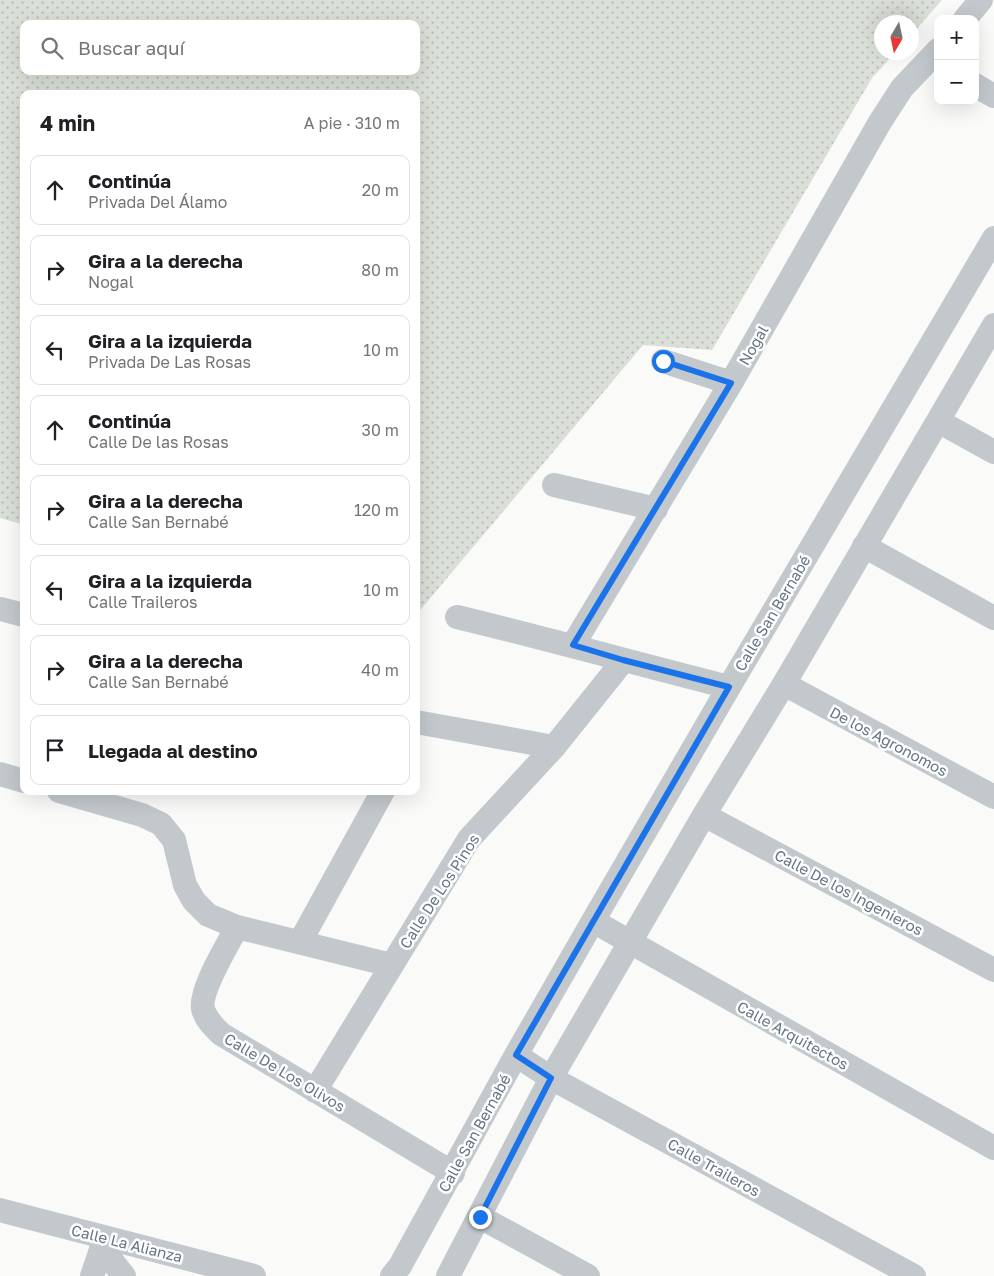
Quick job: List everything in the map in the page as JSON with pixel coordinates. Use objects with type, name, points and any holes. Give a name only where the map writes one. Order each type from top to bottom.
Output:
[{"type":"street","points":[[968,15],[981,0]]},
{"type":"street","name":"Nogal","points":[[573,645],[731,383],[880,122],[902,88],[934,59]]},
{"type":"street","points":[[979,87],[994,96]]},
{"type":"street","name":"Calle San Bernabé","points":[[392,1276],[400,1266],[453,1173],[516,1055],[593,921],[994,238]]},
{"type":"street","points":[[448,1276],[551,1078],[994,324]]},
{"type":"street","points":[[663,361],[731,383]]},
{"type":"street","points":[[938,421],[994,452]]},
{"type":"street","points":[[554,485],[656,509]]},
{"type":"street","points":[[864,546],[994,618]]},
{"type":"street","points":[[0,609],[20,614]]},
{"type":"street","points":[[457,617],[573,645],[729,687]]},
{"type":"street","name":"Calle De Los Pinos","points":[[315,1091],[469,839],[554,747],[623,660]]},
{"type":"street","name":"De los Agronomos","points":[[784,684],[994,797]]},
{"type":"street","points":[[420,725],[554,747]]},
{"type":"street","points":[[0,774],[20,780]]},
{"type":"street","points":[[73,795],[142,815],[161,824],[174,840],[185,885],[194,900],[208,915],[237,927],[391,965]]},
{"type":"street","points":[[300,942],[380,795]]},
{"type":"street","name":"Calle De los Ingenieros","points":[[704,815],[994,970]]},
{"type":"street","name":"Calle Arquitectos","points":[[593,921],[994,1148]]},
{"type":"street","name":"Calle De Los Olivos","points":[[237,927],[204,993],[203,1008],[209,1022],[221,1034],[453,1173]]},
{"type":"street","name":"Calle Traileros","points":[[516,1055],[551,1078],[914,1276]]},
{"type":"street","name":"Calle La Alianza","points":[[0,1210],[254,1276]]},
{"type":"street","points":[[480,1217],[588,1276]]},
{"type":"street","points":[[92,1276],[105,1238]]},
{"type":"street","points":[[105,1238],[112,1261],[124,1276]]},
{"type":"shaded area","points":[[0,0],[942,0],[919,26],[919,15],[874,15],[874,60],[889,60],[872,78],[712,350],[643,345],[420,610],[420,90],[20,90],[20,524],[0,518]]},
{"type":"route","points":[[480,1217],[551,1078],[516,1055],[729,687],[573,645],[731,383],[663,361]]}]
